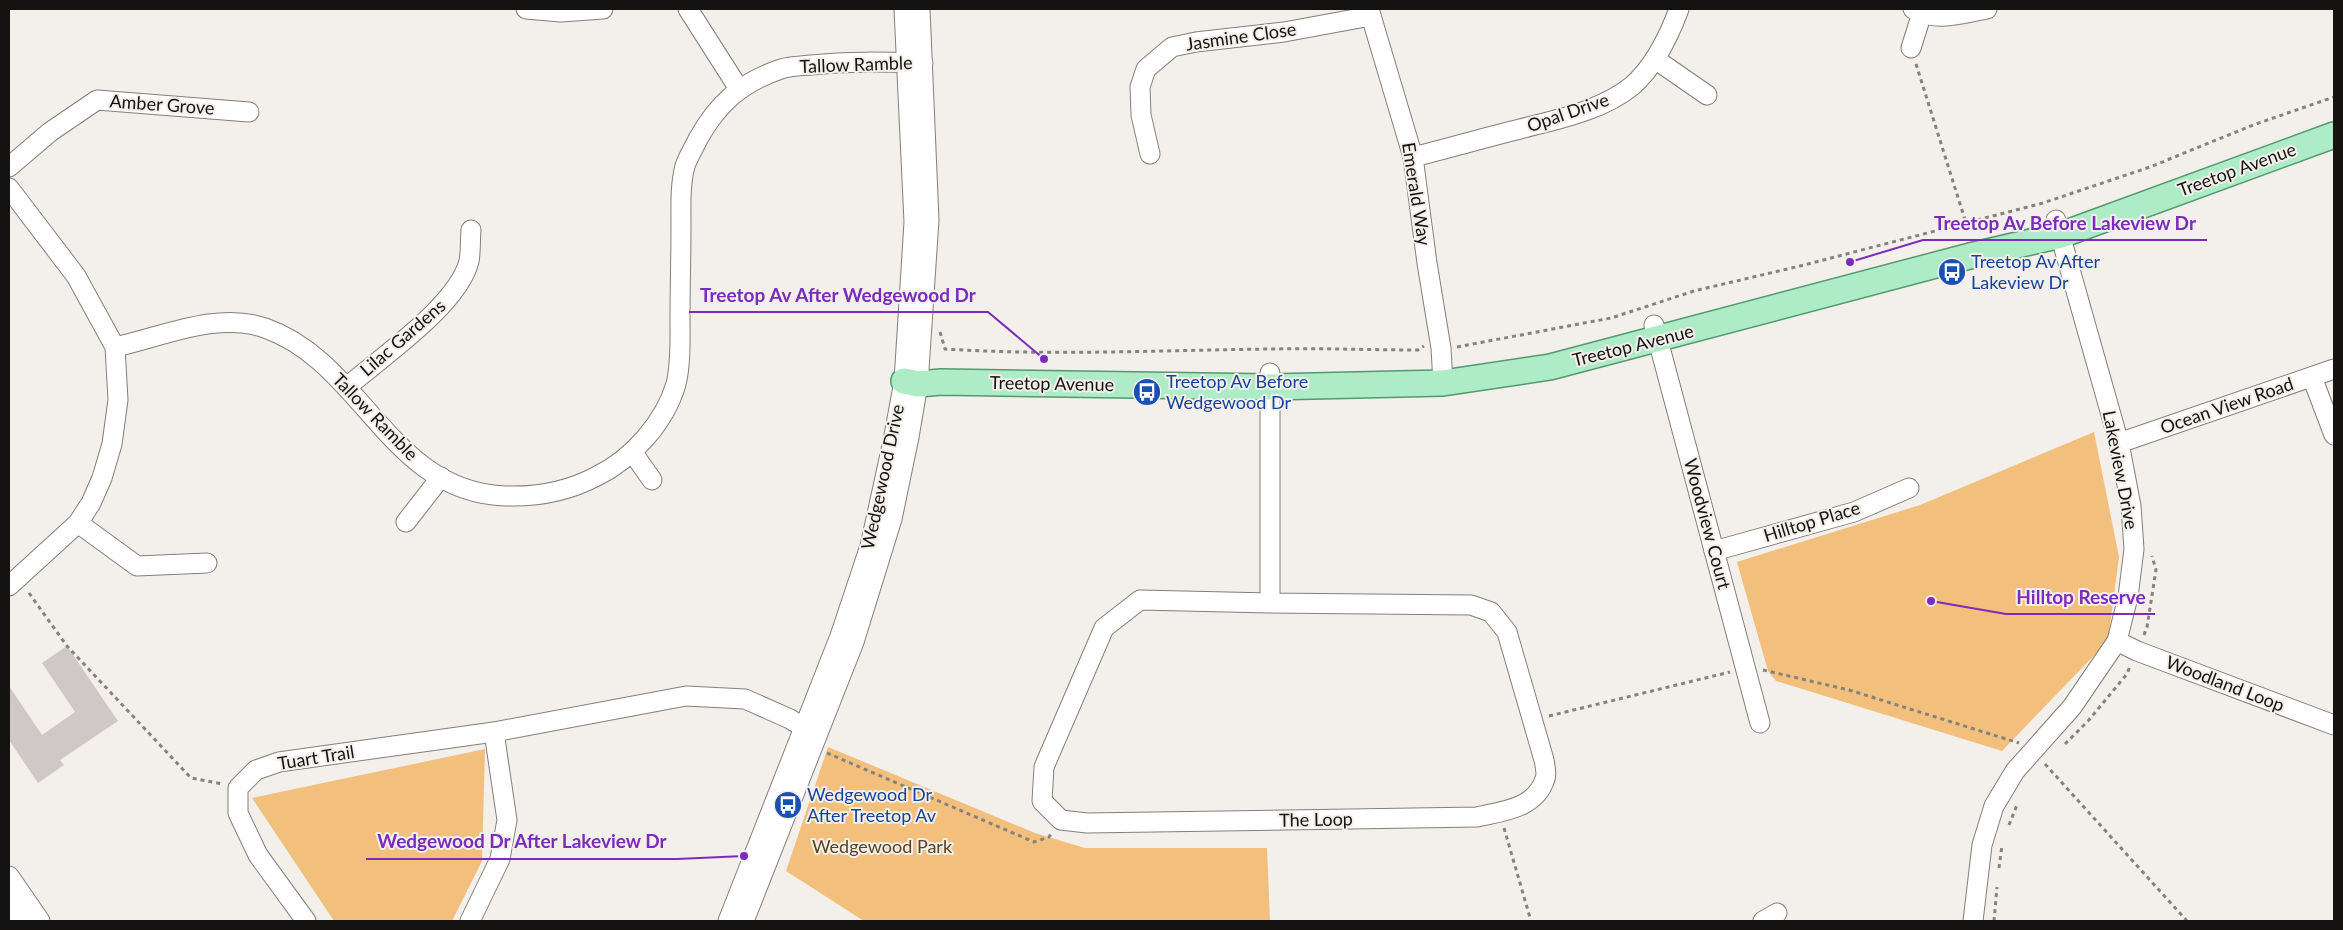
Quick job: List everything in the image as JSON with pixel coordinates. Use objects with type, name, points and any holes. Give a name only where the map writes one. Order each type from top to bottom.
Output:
[{"type":"main road","name":"Treetop Avenue","points":[[2058,227],[2334,120]]},
{"type":"main road","name":"Treetop Avenue","points":[[912,374],[941,382],[1270,380],[1442,367],[1550,367],[1656,332],[1970,256],[2334,135]]},
{"type":"street","points":[[526,9],[561,12],[603,9]]},
{"type":"street","points":[[688,9],[739,89]]},
{"type":"street","name":"Wedgewood Drive","points":[[904,9],[914,63]]},
{"type":"street","name":"Wedgewood Drive","points":[[744,921],[854,642],[889,527],[912,374],[914,63],[920,9]]},
{"type":"street","name":"Opal Drive","points":[[1414,157],[1573,115],[1610,101],[1633,85],[1655,58],[1670,33],[1679,9]]},
{"type":"street","points":[[1911,48],[1918,11],[1945,16],[1987,9]]},
{"type":"street","name":"Jasmine Close","points":[[1150,154],[1141,115],[1140,87],[1146,69],[1172,48],[1196,42],[1284,32],[1370,12]]},
{"type":"street","name":"Emerald Way","points":[[1370,12],[1414,157],[1442,367]]},
{"type":"street","points":[[1655,58],[1707,95]]},
{"type":"street","name":"Tallow Ramble","points":[[115,347],[180,329],[231,322],[264,327],[301,346],[348,386],[365,409],[408,456],[464,490],[490,496],[524,497],[559,491],[598,476],[633,454],[660,419],[676,385],[679,353],[682,192],[686,164],[707,123],[724,102],[739,89],[783,68],[846,62],[914,63]]},
{"type":"street","name":"Amber Grove","points":[[9,167],[50,132],[97,100],[249,112]]},
{"type":"street","points":[[9,188],[76,276],[115,347],[118,400],[112,444],[102,478],[78,524],[9,586]]},
{"type":"street","name":"Lakeview Drive","points":[[1973,921],[1982,845],[1994,806],[2015,771],[2072,707],[2117,641],[2128,597],[2134,549],[2131,506],[2119,443],[2058,227]]},
{"type":"street","name":"Lilac Gardens","points":[[348,386],[441,308],[458,286],[469,261],[471,230]]},
{"type":"street","name":"Woodview Court","points":[[1656,332],[1760,724]]},
{"type":"street","name":"Ocean View Road","points":[[2119,443],[2334,369]]},
{"type":"street","points":[[2312,377],[2334,435]]},
{"type":"street","points":[[1270,380],[1270,603]]},
{"type":"street","points":[[633,454],[652,480]]},
{"type":"street","points":[[406,522],[441,477]]},
{"type":"street","name":"Hilltop Place","points":[[1714,551],[1854,512],[1909,488]]},
{"type":"street","points":[[78,524],[137,566],[207,563]]},
{"type":"street","name":"The Loop","points":[[1140,600],[1471,605],[1491,612],[1507,632],[1532,720],[1544,760],[1546,778],[1535,797],[1523,806],[1477,817],[1087,823],[1061,820],[1042,801],[1044,766],[1104,628],[1140,600]]},
{"type":"street","name":"Woodland Loop","points":[[2117,641],[2137,651],[2334,725]]},
{"type":"street","name":"Tuart Trail","points":[[238,788],[256,770],[279,762],[494,732],[686,696],[744,699],[815,739]]},
{"type":"street","points":[[470,921],[500,859],[507,820],[494,732]]},
{"type":"street","name":"Wedgewood Drive","points":[[728,921],[815,739]]},
{"type":"street","points":[[238,788],[238,813],[258,855],[306,921]]},
{"type":"street","points":[[9,876],[40,921]]},
{"type":"street","points":[[9,902],[22,921]]},
{"type":"path","points":[[1911,48],[1966,223]]},
{"type":"path","points":[[945,349],[1079,352],[1275,349],[1418,350],[1427,344],[1442,367],[1537,333],[1611,318],[1694,291],[1809,264],[2043,203],[2150,167],[2252,126],[2334,97]]},
{"type":"path","points":[[29,593],[67,646],[191,778],[238,788]]},
{"type":"path","points":[[1532,720],[1745,668],[1768,670],[1849,690],[2014,740],[2033,752],[2187,921]]},
{"type":"path","points":[[815,739],[1034,842],[1049,836],[1061,820]]},
{"type":"path","points":[[1500,812],[1531,921]]},
{"type":"green space","points":[[2094,432],[2119,557],[2108,641],[2002,751],[1776,681],[1768,671],[1737,562],[1920,505]]},
{"type":"green space","name":"Wedgewood Park","points":[[828,747],[1035,833],[1085,848],[1267,848],[1270,921],[864,921],[786,871]]},
{"type":"green space","points":[[485,749],[482,861],[452,921],[334,921],[252,798]]},
{"type":"building","points":[[67,646],[118,721],[60,760],[64,765],[38,783],[9,740],[9,686],[42,735],[75,712],[42,663]]},
{"type":"place","name":"Treetop Av Before Lakeview Dr","points":[[1850,262]]},
{"type":"place","name":"Treetop Av After Lakeview Dr","points":[[1952,272]]},
{"type":"place","name":"Treetop Av After Wedgewood Dr","points":[[1044,359]]},
{"type":"place","name":"Treetop Av Before Wedgewood Dr","points":[[1147,392]]},
{"type":"place","name":"Hilltop Reserve","points":[[1931,601]]},
{"type":"place","name":"Wedgewood Dr After Treetop Av","points":[[788,805]]},
{"type":"place","name":"Wedgewood Dr After Lakeview Dr","points":[[744,856]]}]
